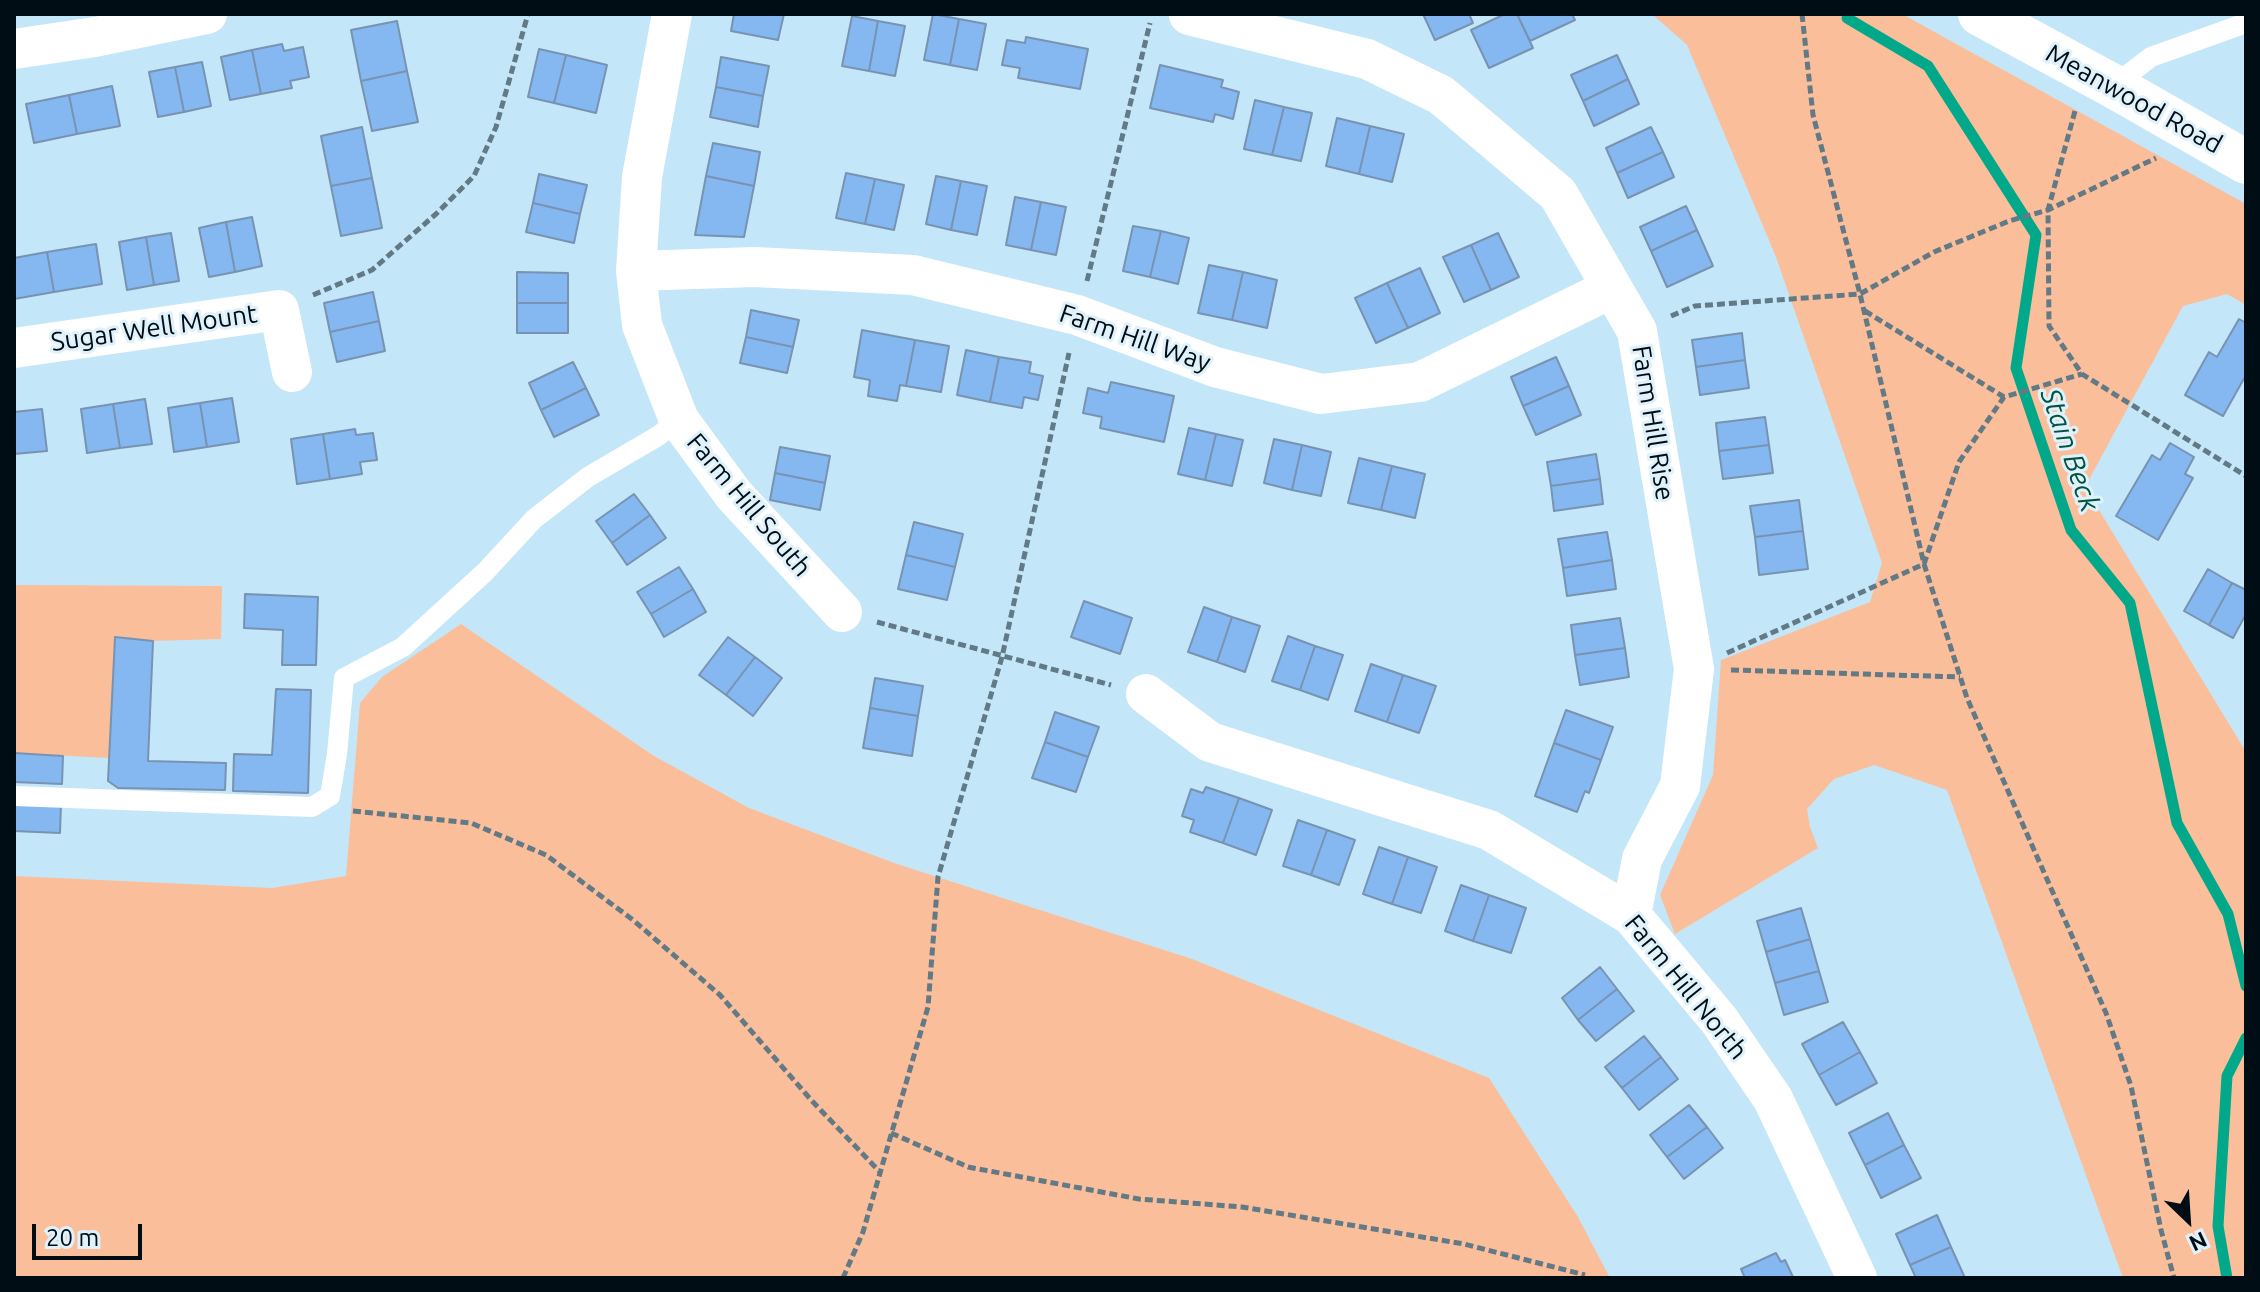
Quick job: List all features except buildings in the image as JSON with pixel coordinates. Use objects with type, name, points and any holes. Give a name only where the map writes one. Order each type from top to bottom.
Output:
[{"type":"street","points":[[14,49],[95,37],[207,14]]},
{"type":"street","name":"Meanwood Road","points":[[1980,14],[2246,162]]},
{"type":"street","name":"Farm Hill South","points":[[664,15],[642,177],[636,271],[642,325],[679,420],[734,495],[842,612]]},
{"type":"street","name":"Farm Hill Rise","points":[[1189,15],[1306,28],[1441,95],[1558,194],[1637,331],[1694,669],[1680,786],[1642,859],[1631,915]]},
{"type":"street","name":"Farm Hill Way","points":[[636,271],[755,267],[913,275],[1077,315],[1215,367],[1321,394],[1420,382],[1612,288]]},
{"type":"street","name":"Sugar Well Mount","points":[[14,348],[279,310],[292,372]]},
{"type":"street","name":"Farm Hill North","points":[[1146,694],[1210,742],[1489,830],[1631,915],[1719,1020],[1773,1099],[1857,1278]]},
{"type":"lane","points":[[2100,79],[2246,23]]},
{"type":"lane","points":[[14,796],[312,807],[330,796],[344,678],[403,647],[485,572],[534,519],[588,477],[658,436],[679,420]]},
{"type":"path","points":[[279,310],[372,270],[474,176],[496,127],[528,14]]},
{"type":"path","points":[[1802,14],[1813,115],[1860,294],[1924,564],[1960,677],[2106,1013],[2131,1086],[2174,1278]]},
{"type":"path","points":[[2100,79],[2048,210],[2049,326],[2082,374],[2246,476]]},
{"type":"path","points":[[1637,331],[1695,306],[1860,294],[1934,252],[2009,221],[2048,210],[2202,136]]},
{"type":"path","points":[[1864,311],[2004,397]]},
{"type":"path","points":[[1694,669],[1924,564],[1959,462],[2004,397],[2082,374]]},
{"type":"path","points":[[842,612],[1146,694]]},
{"type":"path","points":[[843,1278],[863,1232],[928,1007],[938,877],[1002,657]]},
{"type":"path","points":[[1694,669],[1960,677]]},
{"type":"path","points":[[312,807],[471,823],[546,855],[633,920],[720,995],[812,1101],[880,1172]]},
{"type":"path","points":[[891,1133],[968,1167],[1139,1199],[1242,1207],[1464,1244],[1585,1275]]},
{"type":"shaded area","points":[[1652,14],[1902,14],[2246,204],[2246,305],[2227,294],[2183,306],[2085,487],[2246,752],[2246,1278],[2123,1278],[1947,790],[1874,765],[1834,779],[1807,809],[1818,848],[1675,934],[1660,895],[1713,775],[1721,660],[1870,602],[1882,563],[1776,257],[1687,45]]},
{"type":"shaded area","points":[[14,585],[222,586],[221,639],[153,641],[115,637],[109,758],[14,753]]},
{"type":"shaded area","points":[[461,624],[654,756],[749,808],[894,863],[1192,959],[1489,1078],[1578,1217],[1610,1278],[14,1278],[14,876],[272,888],[346,876],[360,703],[382,677]]},
{"type":"waterway","name":"Stain Beck","points":[[1847,18],[1928,66],[2036,235],[2016,368],[2071,530],[2130,603],[2177,823],[2228,914],[2246,986]]},
{"type":"waterway","name":"Stain Beck","points":[[2227,1278],[2218,1226],[2227,1076],[2246,1038]]}]
